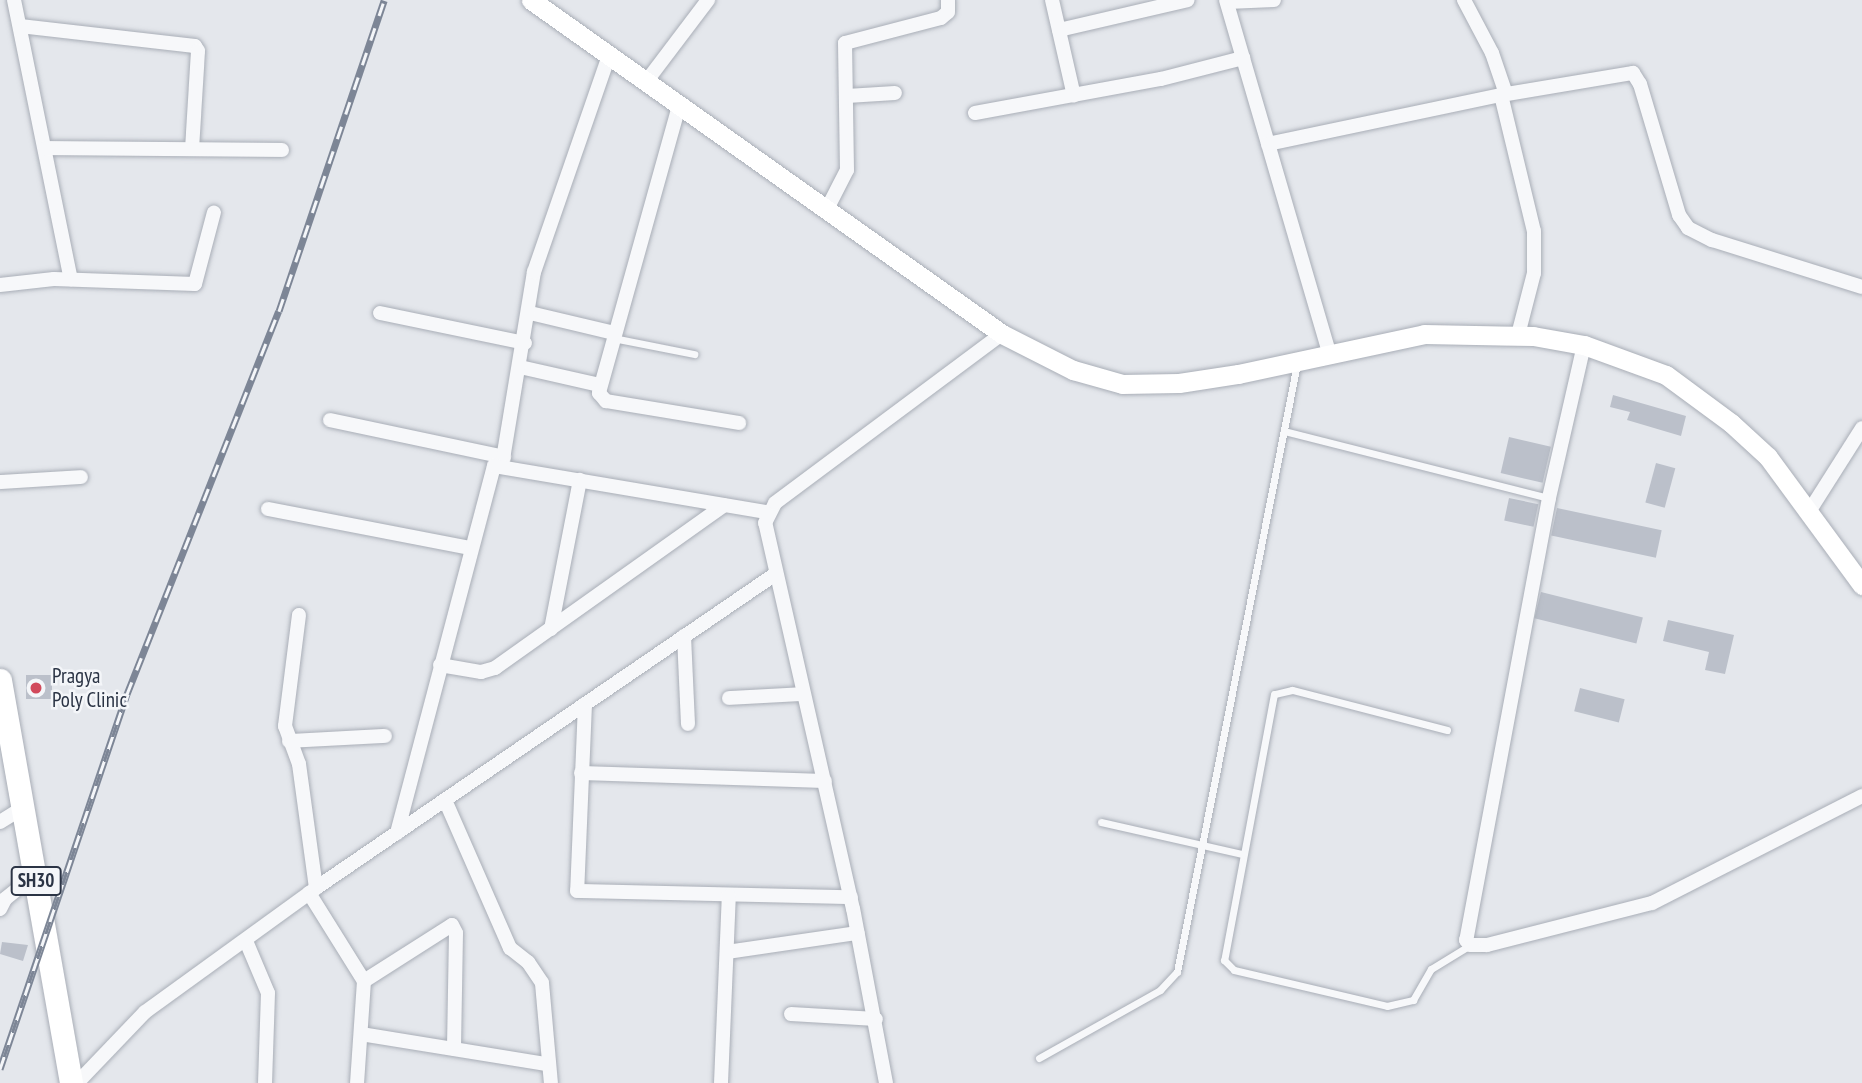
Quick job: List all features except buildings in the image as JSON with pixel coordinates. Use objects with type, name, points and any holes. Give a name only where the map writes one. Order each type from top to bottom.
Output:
[{"type":"main road","name":"SH30","points":[[0,680],[71,1083]]},
{"type":"street","points":[[531,0],[1002,334],[1073,370],[1122,384],[1191,381],[1424,334],[1518,335],[1584,345],[1666,375],[1769,457],[1862,585]]},
{"type":"street","points":[[646,82],[708,0]]},
{"type":"street","points":[[826,211],[847,170],[844,51],[848,40],[941,18],[948,12],[948,0]]},
{"type":"street","points":[[1052,0],[1074,96]]},
{"type":"street","points":[[1059,30],[1188,0]]},
{"type":"street","points":[[1274,0],[1226,1],[1329,353]]},
{"type":"street","points":[[1464,0],[1492,53],[1504,95],[1535,243],[1534,273],[1518,335]]},
{"type":"street","points":[[0,5],[15,3],[71,279]]},
{"type":"street","points":[[20,26],[195,46],[198,51],[192,149]]},
{"type":"street","points":[[397,833],[490,470],[503,461],[530,313],[534,272],[550,216],[609,56]]},
{"type":"street","points":[[975,113],[1074,96],[1243,58]]},
{"type":"street","points":[[1268,144],[1504,95],[1633,73],[1640,84],[1679,215],[1688,228],[1712,240],[1862,287]]},
{"type":"street","points":[[847,96],[895,93]]},
{"type":"street","points":[[679,106],[599,385],[606,401],[739,423]]},
{"type":"street","points":[[46,148],[282,149]]},
{"type":"street","points":[[0,285],[71,279],[195,284],[214,212]]},
{"type":"street","points":[[380,313],[525,343]]},
{"type":"street","points":[[530,313],[613,335]]},
{"type":"street","points":[[330,421],[580,480],[767,512],[1002,334]]},
{"type":"street","points":[[1584,345],[1549,498],[1466,930],[1470,945],[1487,945],[1651,903],[1862,796]]},
{"type":"street","points":[[520,367],[599,385]]},
{"type":"street","points":[[1810,510],[1862,428]]},
{"type":"street","points":[[0,482],[81,477]]},
{"type":"street","points":[[551,629],[580,480]]},
{"type":"street","points":[[440,665],[489,671],[724,505]]},
{"type":"street","points":[[268,509],[470,548]]},
{"type":"street","points":[[767,512],[774,575],[825,781],[876,1019],[886,1083]]},
{"type":"street","points":[[77,1083],[145,1012],[246,941],[312,890],[774,575]]},
{"type":"street","points":[[299,615],[285,726],[299,764],[312,890],[364,981],[356,1083]]},
{"type":"street","points":[[684,636],[688,724]]},
{"type":"street","points":[[729,698],[803,694]]},
{"type":"street","points":[[584,704],[577,891],[850,897]]},
{"type":"street","points":[[289,741],[385,736]]},
{"type":"street","points":[[581,773],[825,781]]},
{"type":"street","points":[[445,800],[510,948],[528,962],[542,984],[547,1064],[551,1083]]},
{"type":"street","points":[[0,822],[22,808]]},
{"type":"street","points":[[0,909],[5,899],[35,875]]},
{"type":"street","points":[[721,1083],[729,895]]},
{"type":"street","points":[[364,981],[452,925],[456,933],[454,1049]]},
{"type":"street","points":[[727,952],[858,933]]},
{"type":"street","points":[[246,941],[268,993],[265,1083]]},
{"type":"street","points":[[791,1014],[876,1019]]},
{"type":"street","points":[[361,1034],[547,1064]]},
{"type":"lane","points":[[613,335],[694,354]]},
{"type":"lane","points":[[1038,1058],[1167,984],[1177,972],[1298,360]]},
{"type":"lane","points":[[1284,430],[1549,498]]},
{"type":"lane","points":[[1447,730],[1279,690],[1271,704],[1223,953],[1227,966],[1234,970],[1387,1006],[1413,1000],[1432,969],[1470,945]]},
{"type":"lane","points":[[1101,822],[1242,854]]},
{"type":"railway","points":[[0,1069],[127,694],[279,311],[384,0]]},
{"type":"place","name":"Pragya Poly Clinic","points":[[36,688]]}]
